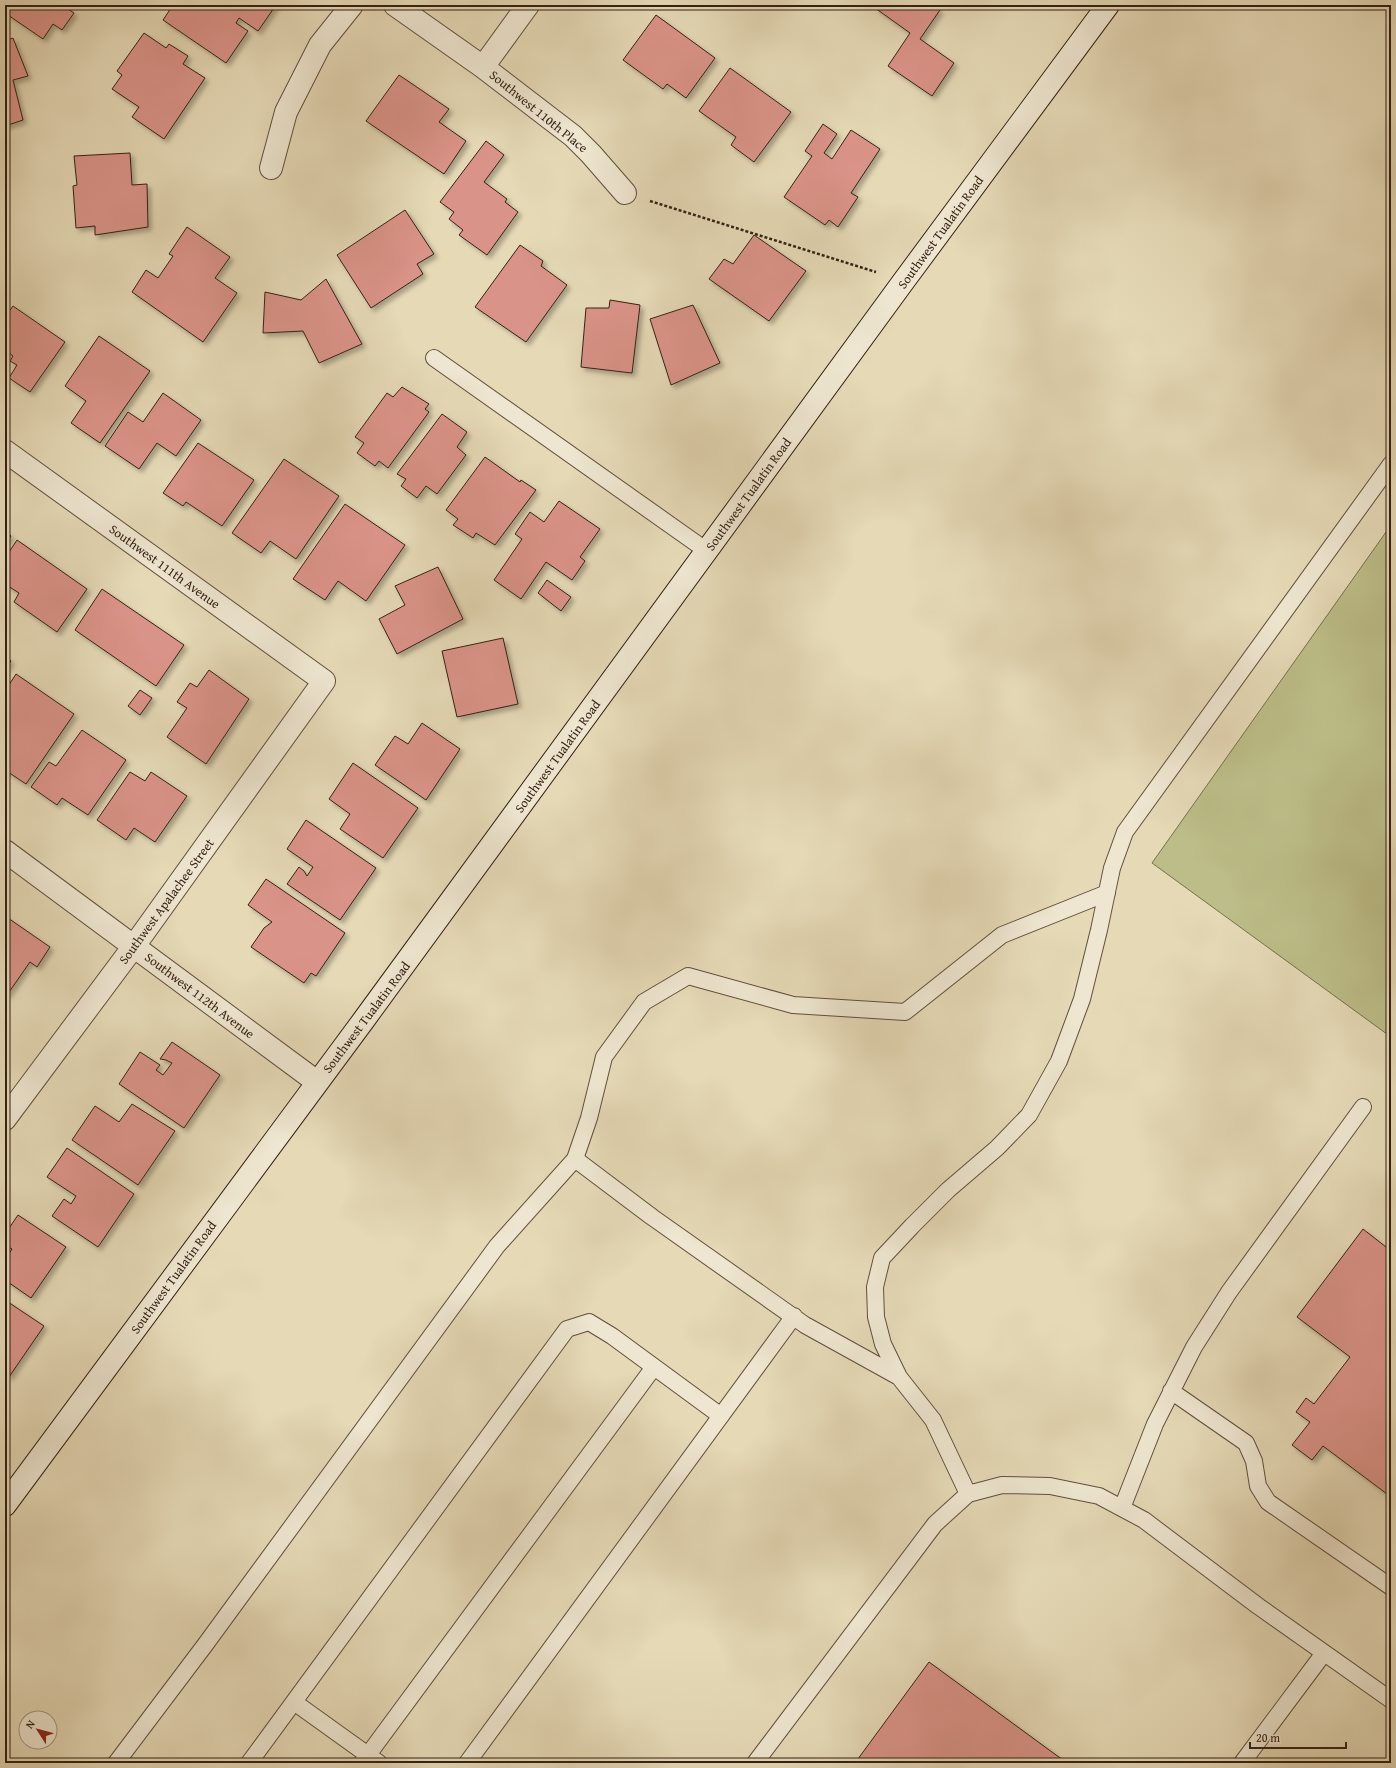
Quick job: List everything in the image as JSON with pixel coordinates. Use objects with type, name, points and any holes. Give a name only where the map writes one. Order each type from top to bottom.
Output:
[{"type":"street","points":[[271,168],[286,112],[320,45],[352,5]]},
{"type":"street","name":"Southwest 110th Place","points":[[395,5],[483,67],[583,145],[625,193]]},
{"type":"street","points":[[483,67],[528,5]]},
{"type":"street","name":"Southwest Tualatin Road","points":[[5,1505],[363,1021],[903,282],[1108,5]]},
{"type":"street","name":"Southwest 111th Avenue","points":[[5,451],[324,681]]},
{"type":"street","name":"Southwest Apalachee Street","points":[[5,1119],[134,946],[324,681]]},
{"type":"street","name":"Southwest 112th Avenue","points":[[5,851],[317,1082]]},
{"type":"lane","points":[[434,358],[707,551]]},
{"type":"lane","points":[[968,1494],[933,1420],[899,1376],[883,1344],[876,1317],[876,1287],[882,1258],[948,1190],[997,1148],[1029,1115],[1059,1061],[1082,1000],[1100,930],[1112,868],[1125,832],[1391,464]]},
{"type":"lane","points":[[116,1763],[205,1645],[497,1246],[575,1159],[589,1118],[604,1058],[644,1002],[688,976],[793,1005],[905,1012],[1002,935],[1107,893]]},
{"type":"lane","points":[[1122,1508],[1155,1424],[1194,1347],[1229,1292],[1363,1107]]},
{"type":"lane","points":[[575,1159],[652,1217],[806,1325],[899,1376]]},
{"type":"lane","points":[[467,1763],[794,1316]]},
{"type":"lane","points":[[249,1763],[567,1329],[589,1322],[612,1336],[721,1416]]},
{"type":"lane","points":[[294,1702],[370,1760],[654,1366]]},
{"type":"lane","points":[[1171,1391],[1246,1443],[1254,1461],[1258,1486],[1268,1502],[1391,1587]]},
{"type":"lane","points":[[755,1763],[936,1524],[968,1494],[1002,1485],[1050,1486],[1099,1496],[1144,1520],[1324,1653],[1391,1700]]},
{"type":"lane","points":[[1242,1763],[1324,1653]]},
{"type":"path","points":[[625,193],[869,269],[903,282]]},
{"type":"green space","points":[[1391,525],[1391,1037],[1152,863]]},
{"type":"building","points":[[5,5],[62,5],[74,13],[62,30],[53,24],[43,39],[5,13]]},
{"type":"building","points":[[173,5],[276,5],[258,31],[239,18],[236,23],[248,31],[226,63],[163,20]]},
{"type":"building","points":[[877,5],[932,5],[940,10],[920,39],[954,63],[932,96],[888,66],[910,33],[875,8]]},
{"type":"building","points":[[656,15],[715,58],[686,98],[667,84],[663,89],[623,60]]},
{"type":"building","points":[[144,33],[166,48],[169,44],[188,56],[183,64],[205,78],[164,139],[132,117],[139,107],[112,89],[122,75],[117,71]]},
{"type":"building","points":[[13,38],[28,76],[13,80],[23,120],[5,126],[5,41]]},
{"type":"building","points":[[730,68],[791,112],[754,162],[731,145],[736,137],[699,111]]},
{"type":"building","points":[[399,75],[449,109],[439,122],[466,141],[444,174],[366,121]]},
{"type":"building","points":[[823,124],[837,134],[824,153],[832,159],[851,130],[880,149],[851,193],[858,197],[838,227],[829,220],[825,225],[784,197],[812,156],[805,151]]},
{"type":"building","points":[[486,141],[504,155],[484,182],[507,199],[505,202],[518,212],[487,255],[459,235],[463,230],[449,219],[454,212],[440,202]]},
{"type":"building","points":[[130,153],[132,185],[147,184],[148,227],[95,235],[95,226],[76,228],[73,186],[77,185],[74,156]]},
{"type":"building","points":[[405,210],[434,254],[417,264],[423,274],[371,308],[337,255]]},
{"type":"building","points":[[187,227],[230,257],[215,278],[237,293],[203,342],[132,292],[146,270],[158,278],[173,256],[169,254]]},
{"type":"building","points":[[754,235],[806,271],[769,321],[709,279],[724,259],[733,264]]},
{"type":"building","points":[[520,245],[543,261],[541,266],[567,285],[526,342],[475,307]]},
{"type":"building","points":[[326,279],[362,344],[319,363],[303,331],[263,333],[265,292],[301,300]]},
{"type":"building","points":[[610,300],[640,305],[632,373],[581,367],[586,308],[609,308]]},
{"type":"building","points":[[693,305],[720,363],[671,385],[650,319]]},
{"type":"building","points":[[13,306],[65,342],[30,392],[9,378],[17,365],[10,361],[13,356],[5,350],[5,317]]},
{"type":"building","points":[[99,336],[150,371],[100,443],[71,423],[86,401],[65,386]]},
{"type":"building","points":[[402,387],[429,404],[425,409],[429,412],[388,468],[379,461],[375,466],[357,453],[364,443],[355,437],[387,393],[393,397]]},
{"type":"building","points":[[163,393],[201,420],[176,456],[157,443],[139,469],[105,446],[128,412],[143,422]]},
{"type":"building","points":[[442,414],[467,432],[457,447],[466,455],[437,494],[426,486],[417,498],[401,486],[406,479],[397,474]]},
{"type":"building","points":[[198,443],[254,480],[222,526],[186,502],[183,506],[163,493]]},
{"type":"building","points":[[485,457],[520,482],[521,480],[536,490],[495,545],[476,533],[473,538],[453,525],[458,519],[446,510]]},
{"type":"building","points":[[284,459],[339,496],[296,559],[270,541],[261,553],[232,533]]},
{"type":"building","points":[[559,501],[600,529],[580,557],[585,561],[572,580],[546,562],[521,599],[494,580],[522,539],[515,534],[530,512],[544,522]]},
{"type":"building","points":[[345,504],[405,545],[366,601],[338,581],[325,600],[293,579]]},
{"type":"building","points":[[5,532],[11,536],[5,545]]},
{"type":"building","points":[[17,540],[87,589],[57,632],[14,602],[19,593],[5,584],[5,558]]},
{"type":"building","points":[[438,567],[463,619],[397,654],[379,619],[405,605],[395,586]]},
{"type":"building","points":[[547,580],[571,597],[561,611],[538,593]]},
{"type":"building","points":[[102,589],[184,645],[156,686],[75,630]]},
{"type":"building","points":[[503,638],[518,704],[457,717],[442,651]]},
{"type":"building","points":[[5,657],[11,661],[5,670]]},
{"type":"building","points":[[209,670],[249,699],[206,764],[167,737],[187,708],[177,702],[190,683],[197,687]]},
{"type":"building","points":[[16,674],[74,714],[26,784],[5,770],[5,691]]},
{"type":"building","points":[[140,690],[152,698],[140,715],[128,706]]},
{"type":"building","points":[[422,723],[460,749],[426,800],[375,765],[395,736],[408,744]]},
{"type":"building","points":[[82,730],[126,760],[88,815],[62,798],[57,805],[31,787],[49,762],[56,766]]},
{"type":"building","points":[[353,763],[418,808],[383,858],[340,829],[350,814],[329,799]]},
{"type":"building","points":[[130,772],[145,781],[151,772],[187,796],[155,842],[134,828],[126,840],[97,820]]},
{"type":"building","points":[[306,820],[376,868],[340,920],[287,884],[299,867],[307,876],[313,867],[287,849]]},
{"type":"building","points":[[266,879],[345,933],[316,976],[311,973],[304,983],[251,947],[264,928],[272,922],[248,905]]},
{"type":"building","points":[[5,916],[50,947],[37,967],[30,962],[7,995],[5,994]]},
{"type":"building","points":[[172,1042],[220,1075],[184,1128],[119,1084],[140,1052],[160,1065],[156,1070],[163,1075],[172,1063],[160,1059]]},
{"type":"building","points":[[132,1104],[175,1131],[138,1185],[72,1140],[95,1106],[119,1122]]},
{"type":"building","points":[[67,1148],[134,1194],[98,1247],[52,1216],[64,1199],[71,1204],[76,1196],[47,1177]]},
{"type":"building","points":[[18,1215],[66,1247],[31,1298],[5,1280],[5,1260],[12,1249],[5,1245],[5,1234]]},
{"type":"building","points":[[1363,1229],[1386,1247],[1391,1241],[1391,1497],[1323,1446],[1312,1460],[1292,1445],[1310,1422],[1296,1412],[1306,1398],[1314,1404],[1350,1357],[1297,1317]]},
{"type":"building","points":[[5,1300],[44,1326],[9,1377],[5,1374]]},
{"type":"building","points":[[929,1662],[1067,1763],[855,1763]]}]
